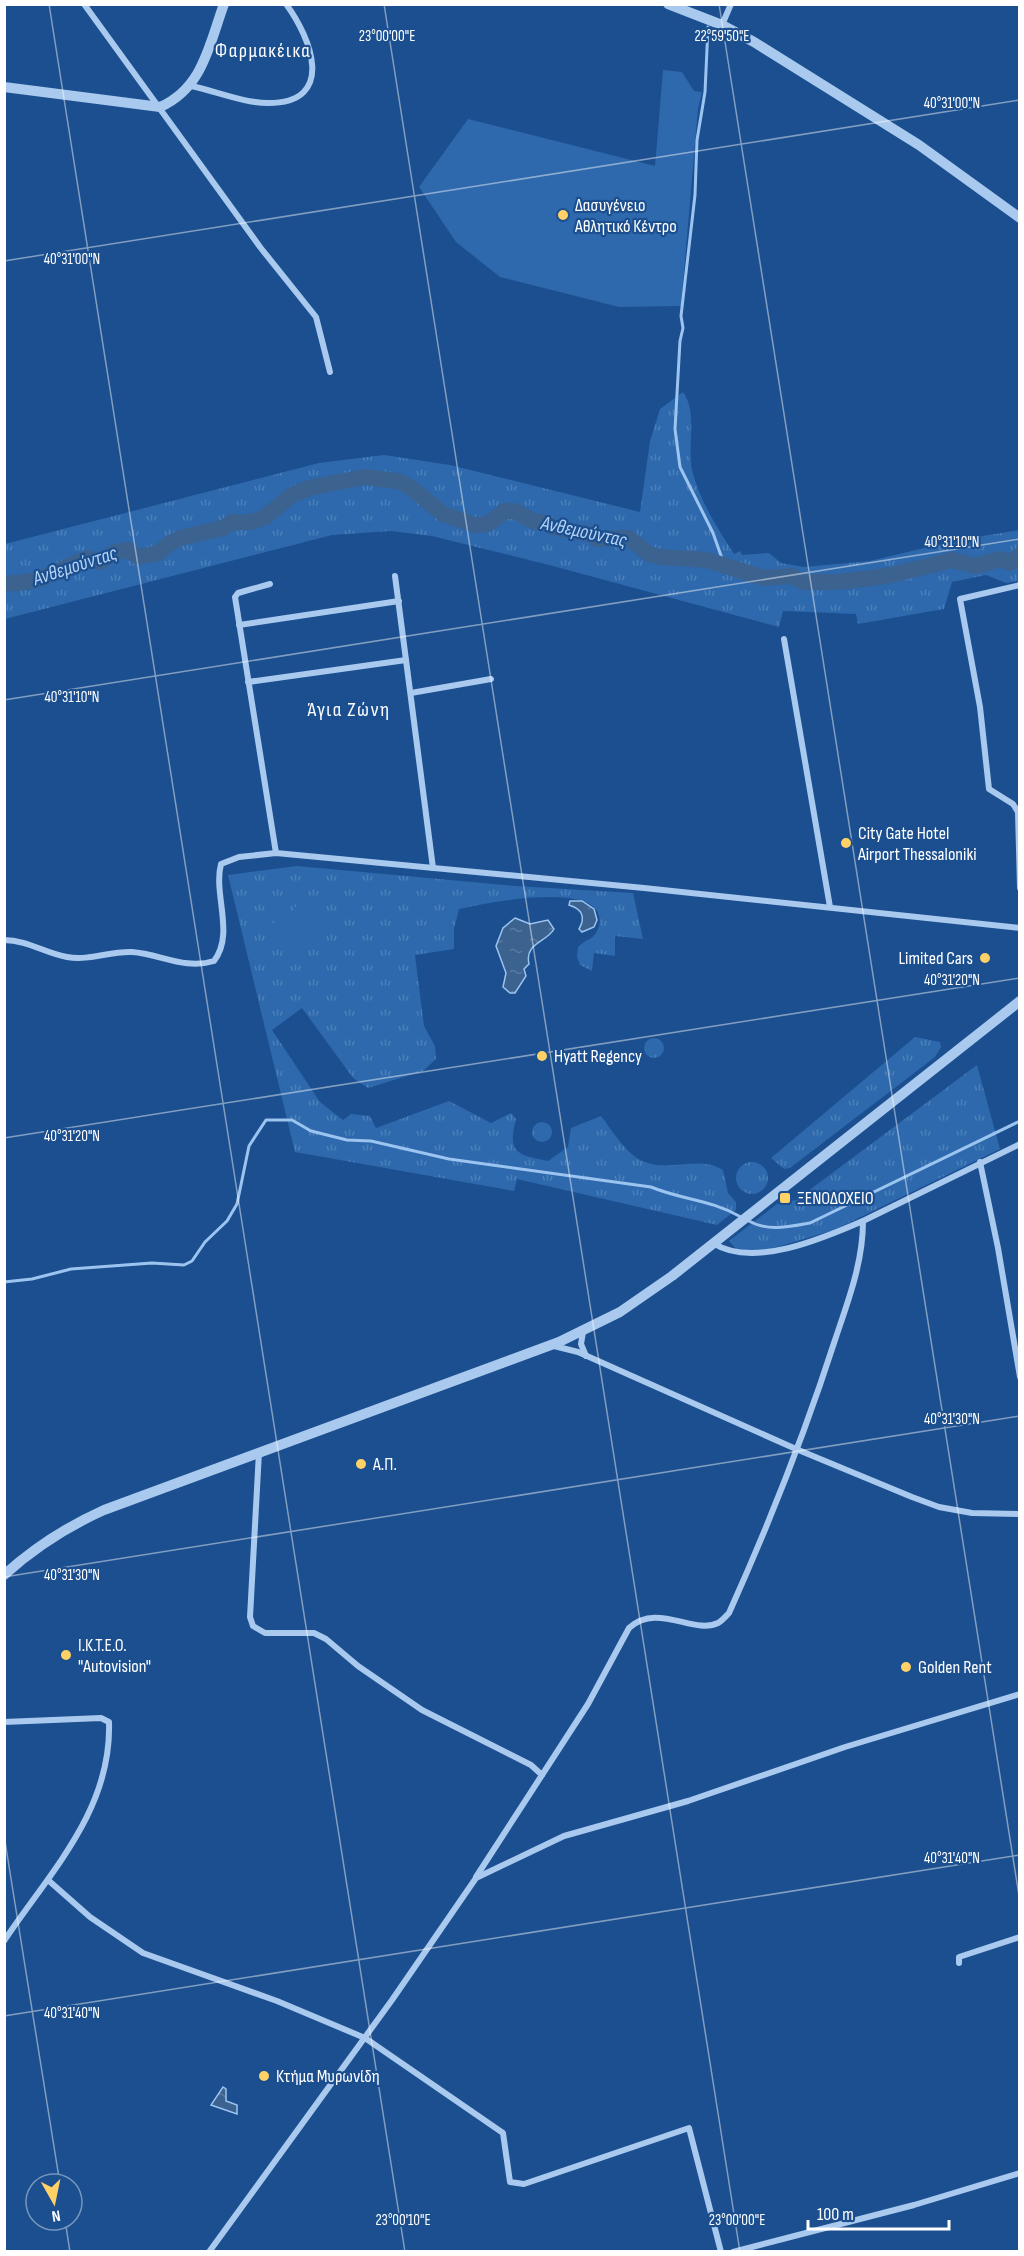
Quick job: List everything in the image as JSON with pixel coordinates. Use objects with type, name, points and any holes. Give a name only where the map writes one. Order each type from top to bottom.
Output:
[{"type":"street","points":[[84,4],[246,227],[316,317],[330,372]]},
{"type":"street","points":[[4,87],[160,107],[181,95],[191,86],[224,4]]},
{"type":"street","points":[[191,86],[268,103],[294,99],[303,93],[310,82],[314,65],[310,45],[299,22],[286,4]]},
{"type":"street","points":[[668,4],[722,26],[920,145],[1020,218]]},
{"type":"street","points":[[722,26],[731,4]]},
{"type":"street","points":[[395,576],[433,868]]},
{"type":"street","points":[[270,584],[236,594],[276,853]]},
{"type":"street","points":[[1020,585],[960,598],[980,707],[989,789],[1013,804],[1018,812],[1020,888]]},
{"type":"street","points":[[239,625],[399,601]]},
{"type":"street","points":[[784,639],[830,907]]},
{"type":"street","points":[[248,682],[406,660]]},
{"type":"street","points":[[411,693],[491,679]]},
{"type":"street","points":[[4,940],[24,942],[57,955],[81,959],[125,952],[196,965],[214,961],[220,951],[223,921],[219,883],[221,864],[238,857],[276,853],[830,907],[1020,928]]},
{"type":"street","points":[[4,1575],[66,1526],[548,1346],[620,1312],[655,1289],[1020,1001]]},
{"type":"street","points":[[712,1243],[730,1251],[766,1252],[834,1234],[1020,1144]]},
{"type":"street","points":[[980,1162],[998,1248],[1020,1377]]},
{"type":"street","points":[[209,2252],[365,2038],[476,1878],[588,1704],[628,1628],[634,1623],[659,1617],[708,1625],[718,1623],[729,1613],[786,1480],[822,1380],[861,1257],[863,1221]]},
{"type":"street","points":[[583,1331],[581,1344],[586,1356]]},
{"type":"street","points":[[548,1346],[569,1349],[586,1356],[796,1449],[939,1507],[972,1513],[1020,1514]]},
{"type":"street","points":[[260,1452],[250,1617],[253,1626],[265,1633],[314,1633],[326,1638],[358,1666],[422,1710],[531,1765],[542,1775]]},
{"type":"street","points":[[476,1878],[564,1836],[688,1801],[845,1747],[1020,1694]]},
{"type":"street","points":[[4,1722],[101,1718],[109,1722],[110,1738],[101,1787],[81,1829],[4,1941]]},
{"type":"street","points":[[48,1880],[90,1917],[143,1953],[286,2005],[365,2038],[503,2133],[510,2182],[524,2184],[689,2128],[721,2252]]},
{"type":"street","points":[[959,1963],[959,1957],[1020,1937]]},
{"type":"street","points":[[733,2252],[914,2205],[1020,2173]]},
{"type":"green space","name":"Δασυγένειο Αθλητικό Κέντρο","points":[[663,70],[682,72],[694,91],[702,92],[698,109],[681,306],[619,307],[500,277],[456,242],[419,187],[468,119],[655,166]]},
{"type":"green space","points":[[683,392],[690,410],[691,461],[695,482],[710,514],[734,554],[740,551],[742,555],[769,553],[781,563],[804,567],[870,561],[958,540],[1019,530],[1019,581],[1006,583],[986,575],[952,582],[944,609],[858,624],[856,614],[783,611],[779,627],[432,536],[391,531],[332,535],[5,619],[5,544],[319,463],[384,455],[450,465],[640,512],[650,441],[660,409]]},
{"type":"green space","points":[[297,866],[516,886],[633,893],[643,939],[615,936],[615,956],[594,953],[592,971],[580,965],[577,957],[578,947],[595,935],[599,927],[599,916],[592,906],[578,900],[536,897],[459,909],[454,929],[454,949],[415,955],[424,1026],[435,1046],[436,1059],[423,1071],[368,1088],[353,1078],[302,1008],[272,1030],[320,1102],[343,1120],[351,1114],[370,1116],[376,1128],[449,1101],[491,1123],[511,1113],[516,1119],[513,1139],[517,1150],[529,1157],[548,1161],[568,1147],[571,1128],[601,1116],[626,1148],[638,1159],[655,1165],[704,1164],[723,1170],[728,1193],[736,1202],[736,1210],[717,1225],[517,1179],[514,1191],[295,1152],[228,875]]},
{"type":"green space","points":[[304,900],[324,924],[314,933],[293,909]]},
{"type":"green space","points":[[284,915],[305,939],[293,949],[272,924]]},
{"type":"green space","points":[[915,1037],[940,1042],[941,1047],[935,1057],[790,1168],[784,1169],[771,1158]]},
{"type":"green space","points":[[654,1038],[661,1041],[664,1048],[661,1055],[654,1058],[647,1055],[644,1048],[647,1041]]},
{"type":"green space","points":[[977,1065],[1000,1149],[834,1230],[767,1250],[737,1250],[729,1241],[777,1204],[796,1200]]},
{"type":"green space","points":[[542,1122],[549,1125],[552,1132],[549,1139],[542,1142],[535,1139],[532,1132],[535,1125]]},
{"type":"green space","points":[[752,1162],[763,1167],[768,1178],[763,1189],[752,1194],[741,1189],[736,1178],[741,1167]]},
{"type":"water","points":[[570,901],[582,901],[594,909],[597,920],[594,927],[582,932],[579,929],[582,914],[569,905]]},
{"type":"water","points":[[515,918],[530,924],[548,920],[554,929],[530,951],[529,964],[524,969],[526,976],[515,993],[510,993],[503,987],[506,973],[496,946],[503,928]]},
{"type":"water","points":[[223,2087],[226,2089],[226,2101],[237,2105],[237,2114],[211,2105]]},
{"type":"waterway","points":[[708,27],[705,92],[697,140],[695,195],[681,316],[683,328],[680,341],[675,429],[680,467],[713,533],[725,567]]},
{"type":"waterway","name":"Ανθεμούντας","points":[[4,583],[28,582],[48,576],[88,558],[100,562],[115,552],[128,550],[138,557],[159,553],[167,545],[180,538],[223,528],[232,522],[251,522],[265,517],[292,495],[309,488],[364,477],[398,481],[410,487],[443,514],[475,525],[488,524],[505,511],[515,511],[535,522],[594,535],[597,539],[629,538],[649,554],[707,560],[764,578],[792,576],[804,582],[837,582],[887,576],[952,560],[976,566],[1000,559],[1010,563],[1020,555]]},
{"type":"waterway","points":[[4,1282],[32,1279],[71,1269],[152,1263],[184,1265],[192,1261],[205,1242],[227,1221],[237,1204],[249,1146],[266,1120],[292,1120],[311,1131],[347,1140],[371,1141],[449,1159],[651,1187],[707,1203],[741,1217]]},
{"type":"waterway","points":[[747,1220],[770,1227],[810,1223],[1020,1121]]},
{"type":"place","name":"Δασυγένειο Αθλητικό Κέντρο","points":[[563,215]]},
{"type":"place","name":"City Gate Hotel Airport Thessaloniki","points":[[846,843]]},
{"type":"place","name":"Limited Cars","points":[[985,958]]},
{"type":"place","name":"Hyatt Regency","points":[[542,1056]]},
{"type":"place","name":"ΞΕΝΟΔΟΧΕΙΟ","points":[[785,1198]]},
{"type":"place","name":"Α.Π.","points":[[361,1464]]},
{"type":"place","name":"I.Κ.Τ.Ε.Ο. \"Autovision\"","points":[[66,1655]]},
{"type":"place","name":"Golden Rent","points":[[906,1667]]},
{"type":"place","name":"Κτήμα Μυρωνίδη","points":[[264,2076]]},
{"type":"district","name":"Φαρμακέικα","points":[[263,51]]},
{"type":"district","name":"Άγια Ζώνη","points":[[349,710]]}]
